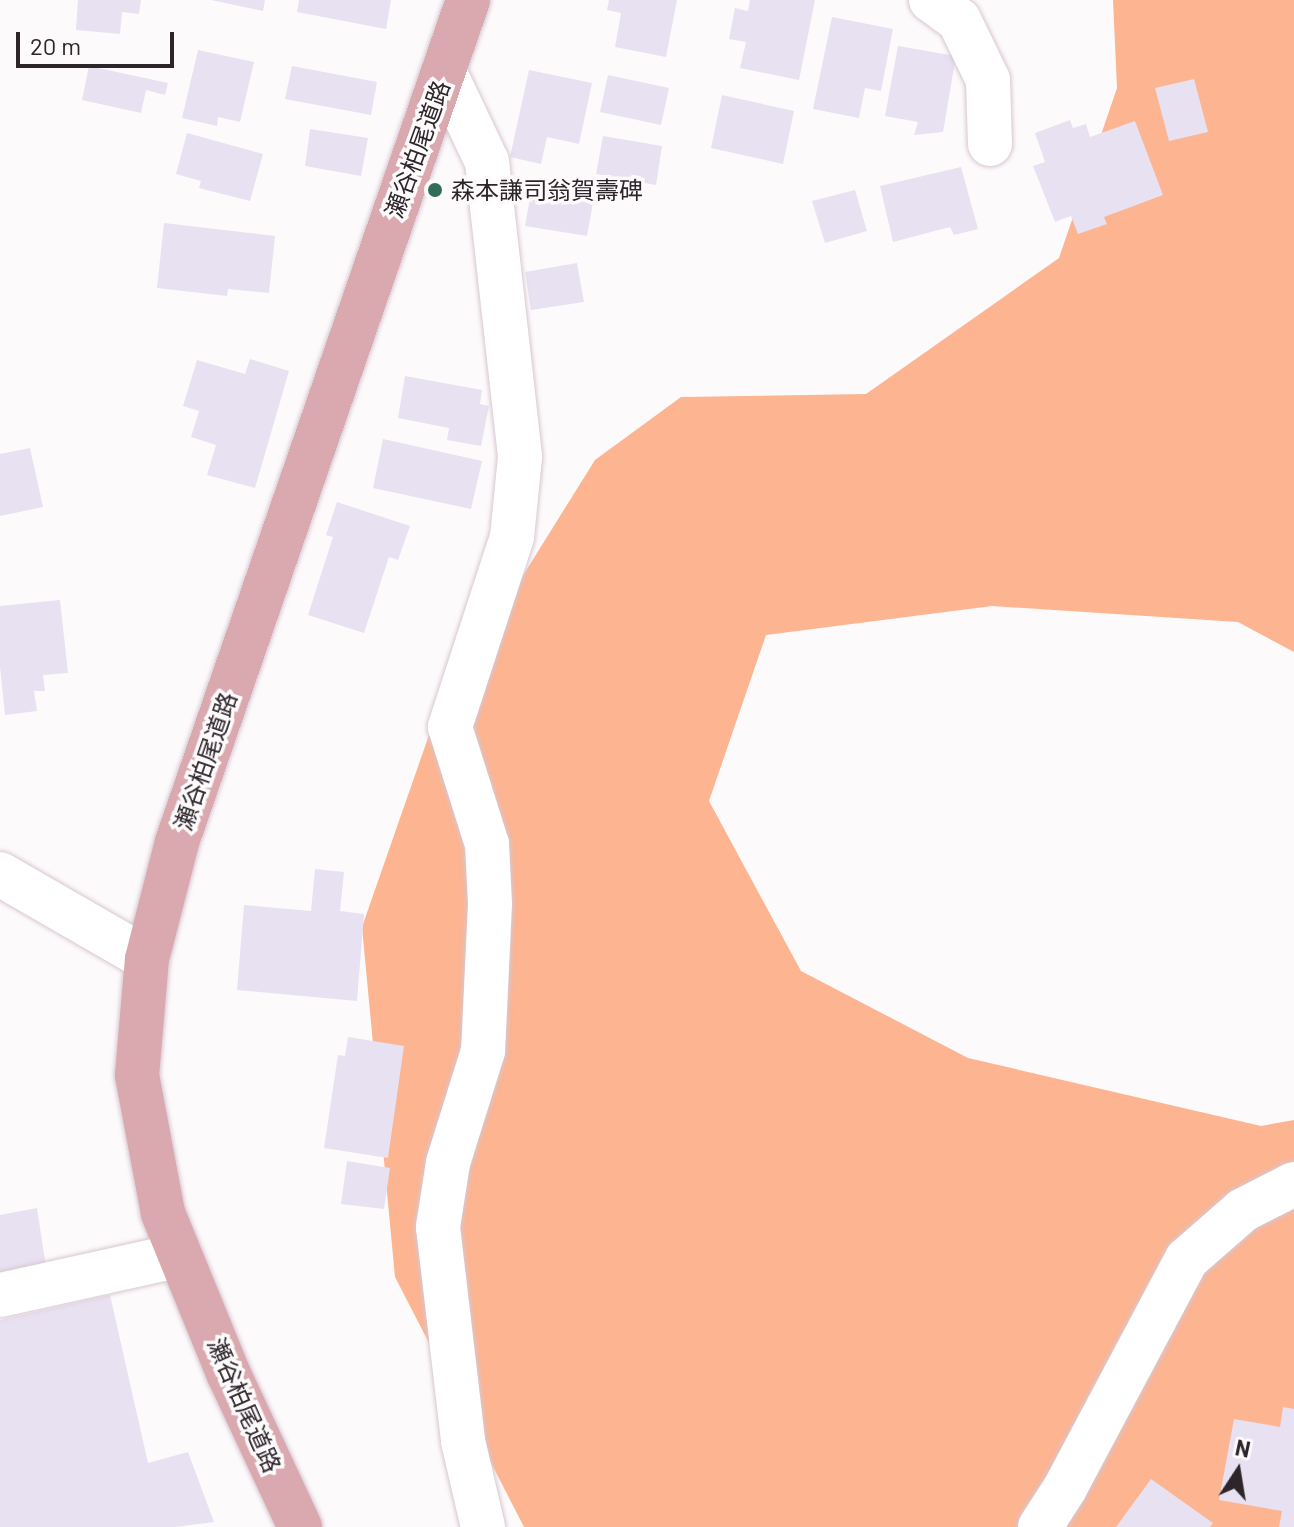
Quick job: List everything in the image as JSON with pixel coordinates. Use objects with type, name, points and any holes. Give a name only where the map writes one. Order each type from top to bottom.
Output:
[{"type":"main road","name":"瀬谷柏尾道路","points":[[300,1527],[229,1375],[163,1213],[137,1075],[147,959],[177,842],[468,0]]},
{"type":"street","points":[[931,0],[959,20],[988,80],[990,144]]},
{"type":"street","points":[[445,73],[487,162],[520,457],[512,537],[450,727],[487,844],[490,904],[483,1051],[448,1163],[438,1227],[463,1441],[483,1527]]},
{"type":"street","points":[[0,874],[147,959]]},
{"type":"street","points":[[1040,1527],[1065,1488],[1187,1259],[1243,1210],[1294,1184]]},
{"type":"street","points":[[0,1295],[180,1255]]},
{"type":"shaded area","points":[[1113,0],[1294,0],[1294,652],[1238,622],[992,606],[766,635],[709,801],[801,971],[968,1058],[1261,1126],[1294,1120],[1294,1527],[524,1527],[395,1277],[362,927],[436,715],[595,460],[681,397],[866,394],[1059,258],[1117,88]]},
{"type":"building","points":[[78,0],[141,0],[139,14],[122,12],[120,34],[76,30]]},
{"type":"building","points":[[211,0],[265,0],[263,11]]},
{"type":"building","points":[[299,0],[391,0],[386,29],[297,12]]},
{"type":"building","points":[[609,0],[677,0],[666,57],[615,47],[621,13],[607,10]]},
{"type":"building","points":[[750,0],[815,0],[799,80],[740,68],[746,42],[729,39],[735,8],[748,11]]},
{"type":"building","points":[[832,17],[893,29],[881,91],[865,88],[859,118],[813,109]]},
{"type":"building","points":[[898,46],[956,56],[943,132],[914,135],[918,122],[885,116]]},
{"type":"building","points":[[198,50],[254,62],[240,122],[218,117],[217,126],[182,118]]},
{"type":"building","points":[[89,66],[168,83],[165,95],[146,90],[141,113],[82,100]]},
{"type":"building","points":[[292,66],[377,82],[371,115],[285,99]]},
{"type":"building","points":[[529,70],[592,83],[579,144],[547,137],[541,164],[510,157]]},
{"type":"building","points":[[608,75],[669,88],[661,125],[600,112]]},
{"type":"building","points":[[1194,79],[1208,132],[1169,141],[1155,88]]},
{"type":"building","points":[[722,95],[794,111],[783,164],[711,148]]},
{"type":"building","points":[[1070,120],[1073,128],[1086,124],[1090,137],[1135,121],[1163,195],[1104,217],[1107,224],[1078,234],[1071,216],[1055,222],[1033,166],[1045,162],[1035,133]]},
{"type":"building","points":[[310,129],[368,138],[361,176],[305,166]]},
{"type":"building","points":[[187,133],[263,154],[250,201],[199,188],[201,181],[176,174]]},
{"type":"building","points":[[603,136],[662,146],[656,185],[596,174]]},
{"type":"building","points":[[961,167],[978,229],[954,235],[950,227],[893,242],[880,186]]},
{"type":"building","points":[[542,185],[577,191],[575,200],[593,203],[587,236],[525,226],[531,192],[541,193]]},
{"type":"building","points":[[855,190],[867,231],[825,243],[812,201]]},
{"type":"building","points":[[164,223],[275,236],[269,293],[228,289],[227,296],[157,288]]},
{"type":"building","points":[[577,263],[584,302],[531,310],[525,272]]},
{"type":"building","points":[[250,359],[289,371],[255,488],[207,475],[216,445],[191,437],[199,411],[183,406],[197,360],[245,374]]},
{"type":"building","points":[[405,376],[482,390],[480,404],[489,406],[481,446],[447,440],[449,428],[398,418]]},
{"type":"building","points":[[383,439],[482,461],[471,509],[373,488]]},
{"type":"building","points":[[30,448],[43,507],[0,516],[0,454]]},
{"type":"building","points":[[337,502],[410,526],[398,560],[389,557],[364,633],[308,615],[333,537],[326,535]]},
{"type":"building","points":[[60,600],[68,673],[43,675],[45,691],[34,691],[37,711],[5,715],[0,667],[0,606]]},
{"type":"building","points":[[315,869],[344,872],[340,911],[364,914],[357,1001],[237,990],[244,905],[311,911]]},
{"type":"building","points":[[348,1037],[404,1046],[388,1158],[324,1148],[338,1055],[345,1056]]},
{"type":"building","points":[[347,1161],[390,1168],[384,1209],[341,1204]]},
{"type":"building","points":[[37,1208],[46,1267],[0,1276],[0,1215]]},
{"type":"building","points":[[110,1295],[148,1463],[188,1452],[214,1522],[175,1527],[0,1527],[0,1320]]},
{"type":"building","points":[[1283,1407],[1294,1409],[1294,1527],[1279,1527],[1282,1511],[1219,1500],[1234,1419],[1280,1427]]},
{"type":"building","points":[[1151,1479],[1213,1523],[1210,1527],[1116,1527]]},
{"type":"place","name":"森本謙司翁賀壽碑","points":[[435,190]]}]
